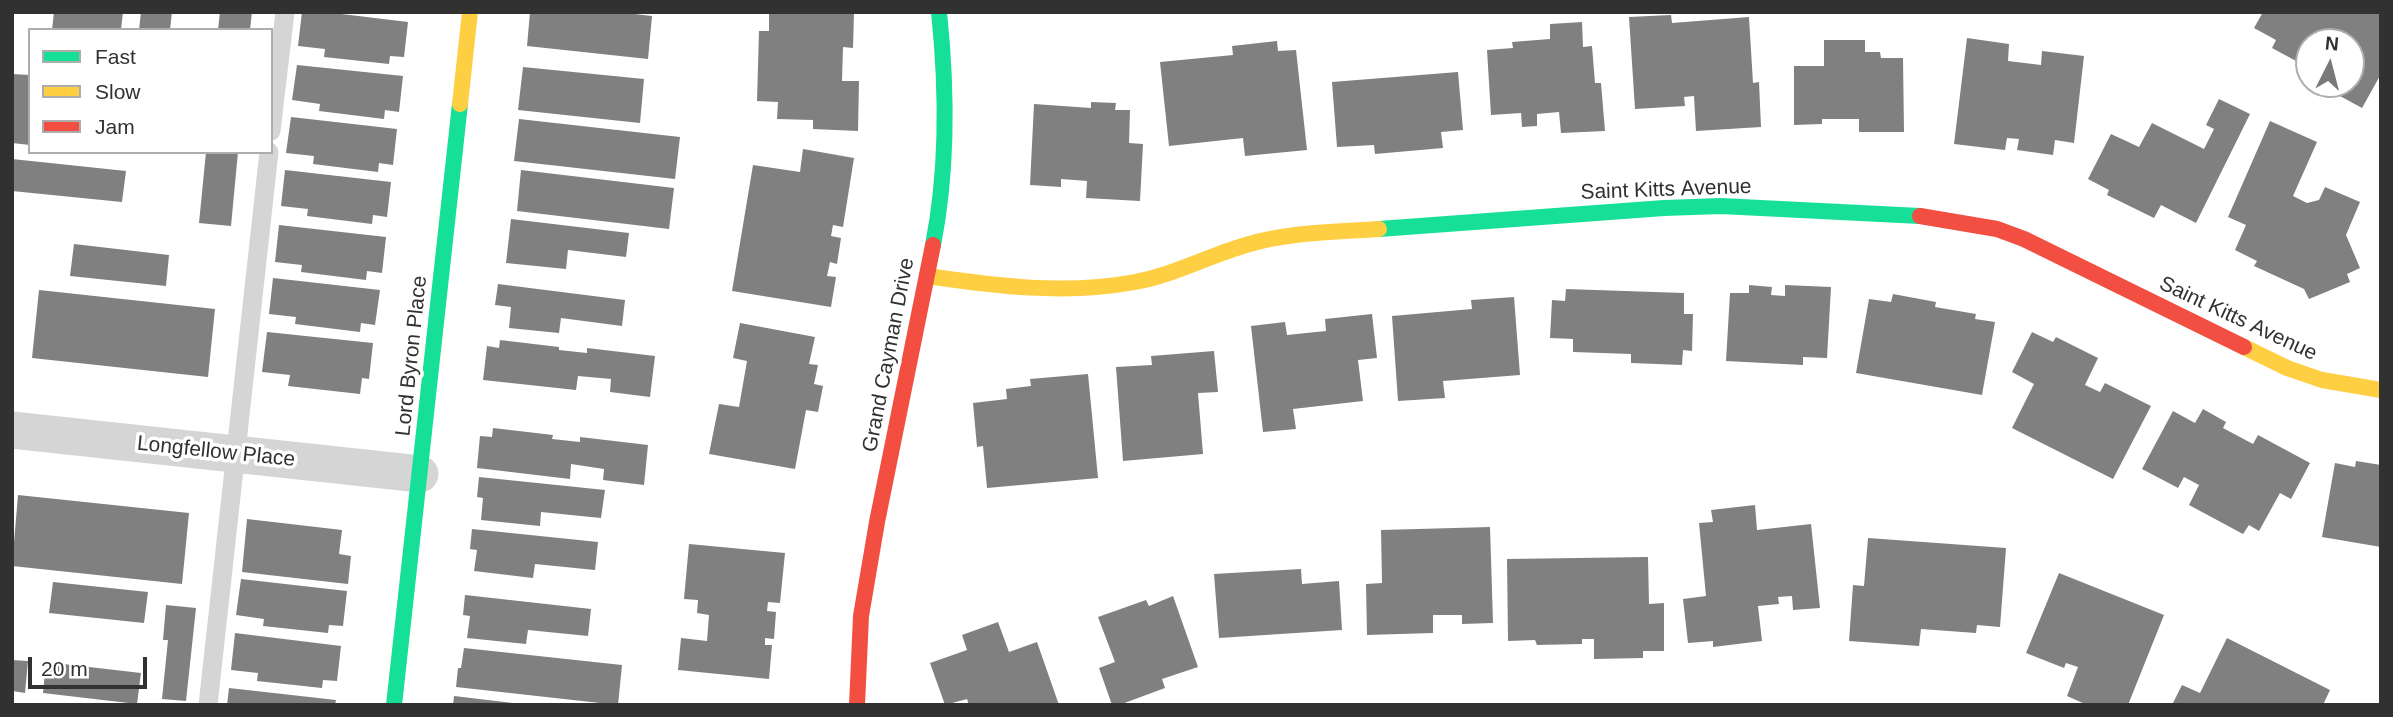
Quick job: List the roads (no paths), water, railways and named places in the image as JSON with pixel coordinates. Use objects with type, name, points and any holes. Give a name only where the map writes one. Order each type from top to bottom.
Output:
[{"type":"street","name":"Lord Byron Place","points":[[394,705],[470,12]]},
{"type":"street","name":"Grand Cayman Drive","points":[[857,705],[861,616],[943,181],[946,106],[939,12]]},
{"type":"street","name":"Saint Kitts Avenue","points":[[927,276],[1004,287],[1092,290],[1150,279],[1248,244],[1306,234],[1690,207],[1924,216],[1984,226],[2024,239],[2287,368],[2322,380],[2381,390]]},
{"type":"street","name":"Longfellow Place","points":[[12,430],[420,474]]},
{"type":"lane","points":[[273,114],[285,12]]},
{"type":"lane","points":[[208,705],[269,154]]}]
